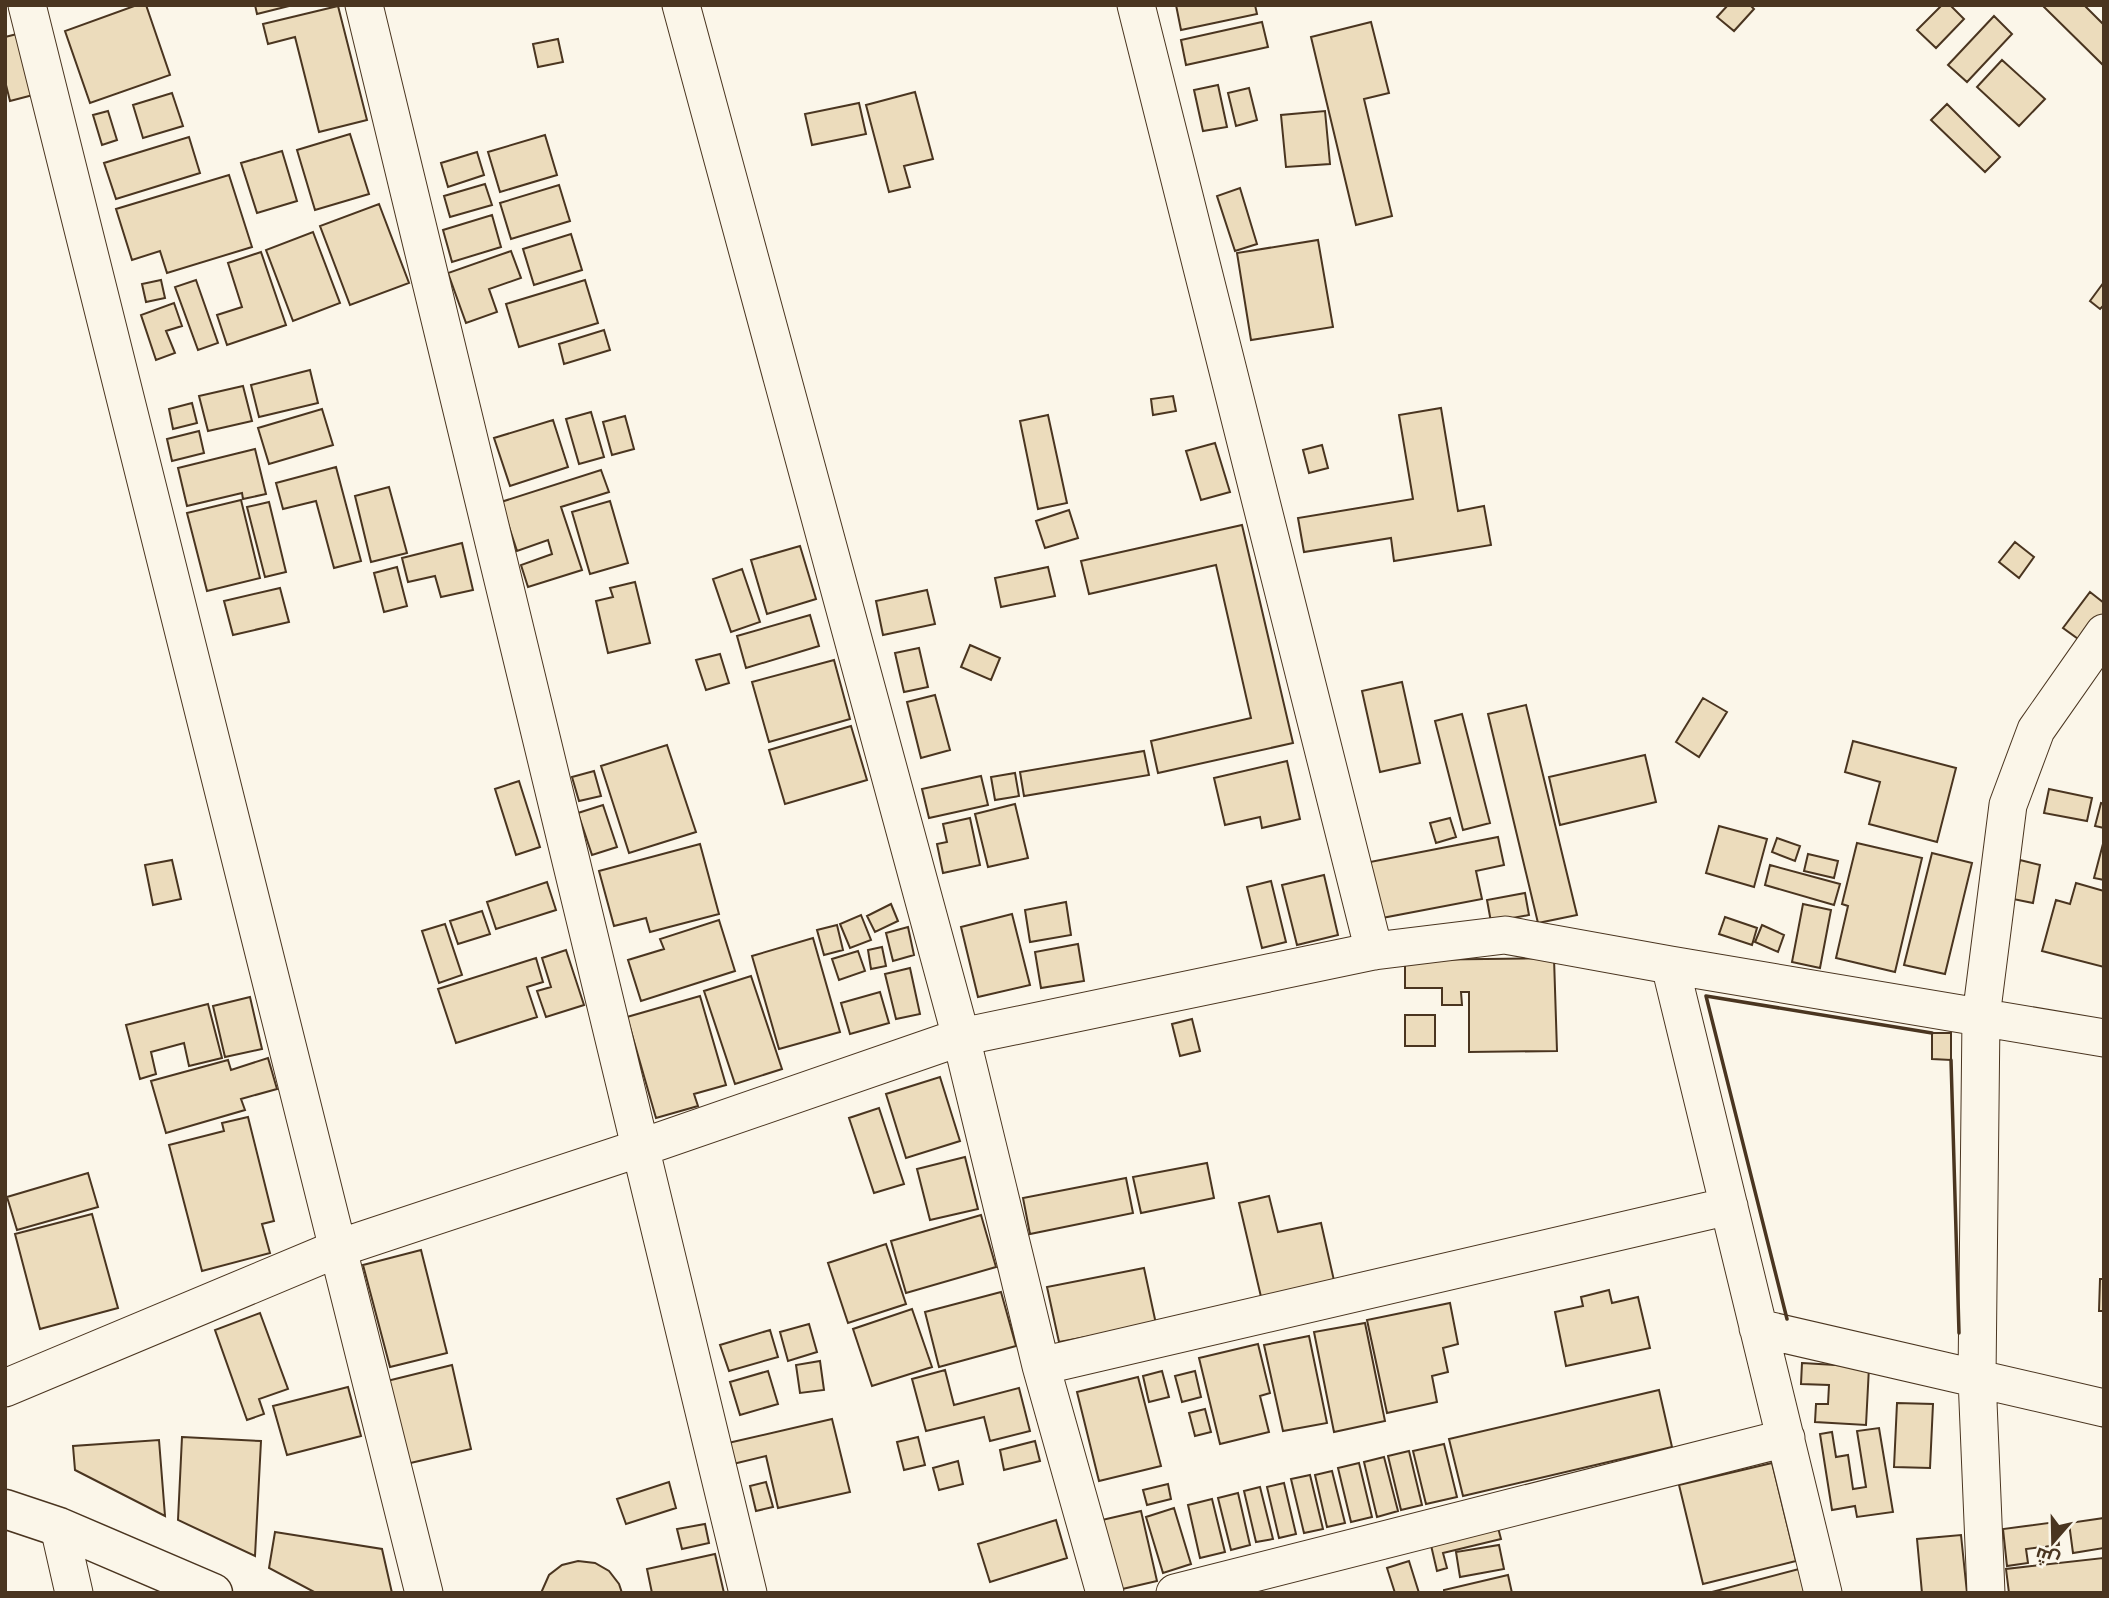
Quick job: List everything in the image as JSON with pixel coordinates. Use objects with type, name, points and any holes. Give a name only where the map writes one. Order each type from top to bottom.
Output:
[{"type":"street","points":[[27,5],[424,1593]]},
{"type":"street","points":[[364,5],[748,1593]]},
{"type":"street","points":[[681,5],[961,1037],[1041,1366],[1105,1593]]},
{"type":"street","points":[[1136,5],[1374,951]]},
{"type":"street","points":[[1986,1593],[1977,1378],[1981,1017],[2008,805],[2036,730],[2104,633]]},
{"type":"street","points":[[5,1388],[339,1248],[961,1037],[1374,951],[1505,935],[2104,1038]]},
{"type":"street","points":[[1670,965],[1823,1593]]},
{"type":"street","points":[[1041,1366],[1729,1206]]},
{"type":"street","points":[[1758,1328],[2104,1408]]},
{"type":"street","points":[[1175,1593],[1786,1438]]},
{"type":"street","points":[[5,1509],[59,1527],[214,1593]]},
{"type":"street","points":[[59,1527],[74,1593]]},
{"type":"building","points":[[137,5],[146,5],[170,75],[90,103],[65,31]]},
{"type":"building","points":[[255,5],[293,5],[257,14]]},
{"type":"building","points":[[1176,5],[1255,5],[1257,14],[1181,30]]},
{"type":"building","points":[[1728,5],[1750,5],[1754,9],[1734,31],[1717,17]]},
{"type":"building","points":[[1942,5],[1950,5],[1964,19],[1936,48],[1917,30]]},
{"type":"building","points":[[2042,5],[2084,5],[2104,25],[2104,66]]},
{"type":"building","points":[[338,6],[367,120],[319,132],[295,37],[268,44],[263,24]]},
{"type":"building","points":[[1994,16],[2012,34],[1967,82],[1948,65]]},
{"type":"building","points":[[1262,22],[1268,47],[1186,65],[1181,40]]},
{"type":"building","points":[[1371,22],[1389,93],[1364,99],[1392,216],[1356,225],[1311,37]]},
{"type":"building","points":[[17,34],[33,95],[10,101],[5,81],[5,37]]},
{"type":"building","points":[[558,39],[563,62],[538,67],[533,44]]},
{"type":"building","points":[[2002,60],[2045,99],[2019,126],[1977,87]]},
{"type":"building","points":[[1218,85],[1227,127],[1203,131],[1194,90]]},
{"type":"building","points":[[1249,88],[1257,120],[1236,126],[1228,93]]},
{"type":"building","points":[[915,92],[933,159],[904,166],[910,187],[889,192],[866,105]]},
{"type":"building","points":[[172,93],[183,126],[143,138],[133,105]]},
{"type":"building","points":[[859,103],[866,134],[812,145],[805,114]]},
{"type":"building","points":[[1947,104],[2000,157],[1985,172],[1931,120]]},
{"type":"building","points":[[108,111],[117,140],[102,145],[93,115]]},
{"type":"building","points":[[1325,111],[1330,164],[1286,167],[1281,115]]},
{"type":"building","points":[[350,134],[369,194],[315,210],[297,150]]},
{"type":"building","points":[[545,135],[557,175],[500,192],[488,152]]},
{"type":"building","points":[[189,137],[200,173],[116,199],[104,163]]},
{"type":"building","points":[[282,151],[297,201],[257,213],[241,163]]},
{"type":"building","points":[[477,152],[484,175],[448,187],[441,163]]},
{"type":"building","points":[[229,175],[252,247],[167,273],[160,251],[132,260],[116,209]]},
{"type":"building","points":[[485,184],[492,205],[450,217],[444,196]]},
{"type":"building","points":[[559,185],[570,221],[511,239],[500,203]]},
{"type":"building","points":[[1240,188],[1257,244],[1235,251],[1217,196]]},
{"type":"building","points":[[379,204],[409,283],[350,305],[320,226]]},
{"type":"building","points":[[492,215],[501,247],[452,262],[443,230]]},
{"type":"building","points":[[313,232],[340,303],[293,321],[266,250]]},
{"type":"building","points":[[571,234],[582,270],[534,285],[523,249]]},
{"type":"building","points":[[1318,240],[1333,327],[1251,340],[1237,253]]},
{"type":"building","points":[[511,251],[521,278],[489,289],[497,312],[466,323],[448,273]]},
{"type":"building","points":[[261,252],[286,325],[227,345],[217,315],[242,307],[228,263]]},
{"type":"building","points":[[161,280],[165,298],[146,302],[142,284]]},
{"type":"building","points":[[196,280],[218,343],[198,350],[175,287]]},
{"type":"building","points":[[585,280],[598,323],[519,347],[506,304]]},
{"type":"building","points":[[2104,282],[2104,305],[2100,309],[2090,301]]},
{"type":"building","points":[[174,303],[182,326],[166,331],[175,353],[156,360],[141,315]]},
{"type":"building","points":[[604,330],[610,350],[564,364],[559,344]]},
{"type":"building","points":[[310,370],[318,403],[259,417],[251,385]]},
{"type":"building","points":[[243,386],[252,421],[208,431],[199,396]]},
{"type":"building","points":[[1173,396],[1176,411],[1153,415],[1151,399]]},
{"type":"building","points":[[192,403],[197,423],[173,429],[169,409]]},
{"type":"building","points":[[1441,408],[1458,511],[1484,506],[1491,545],[1394,561],[1391,538],[1304,552],[1298,518],[1413,499],[1399,415]]},
{"type":"building","points":[[322,409],[333,445],[269,464],[258,428]]},
{"type":"building","points":[[591,412],[604,457],[579,464],[566,419]]},
{"type":"building","points":[[1048,415],[1067,503],[1038,509],[1020,421]]},
{"type":"building","points":[[625,416],[634,449],[612,455],[603,422]]},
{"type":"building","points":[[553,420],[568,467],[510,486],[494,438]]},
{"type":"building","points":[[199,431],[204,453],[172,461],[167,439]]},
{"type":"building","points":[[1215,443],[1230,492],[1201,500],[1186,451]]},
{"type":"building","points":[[1322,445],[1328,468],[1309,473],[1303,450]]},
{"type":"building","points":[[255,449],[266,494],[243,499],[242,493],[187,506],[178,468]]},
{"type":"building","points":[[336,467],[361,561],[334,568],[316,501],[283,509],[276,483]]},
{"type":"building","points":[[601,470],[609,492],[561,507],[582,570],[528,587],[521,565],[552,554],[548,540],[517,551],[501,502]]},
{"type":"building","points":[[389,487],[407,553],[371,562],[355,496]]},
{"type":"building","points":[[241,500],[260,578],[207,591],[187,513]]},
{"type":"building","points":[[610,501],[628,563],[590,574],[572,512]]},
{"type":"building","points":[[269,502],[286,572],[265,577],[247,507]]},
{"type":"building","points":[[1069,510],[1078,538],[1045,548],[1036,521]]},
{"type":"building","points":[[1242,525],[1293,743],[1158,773],[1151,741],[1251,718],[1216,565],[1089,594],[1081,561]]},
{"type":"building","points":[[2015,542],[2034,557],[2019,578],[1999,562]]},
{"type":"building","points":[[462,543],[473,590],[441,597],[435,576],[408,582],[402,558]]},
{"type":"building","points":[[800,546],[816,599],[767,614],[751,560]]},
{"type":"building","points":[[397,567],[407,606],[384,612],[374,573]]},
{"type":"building","points":[[1048,567],[1055,596],[1001,607],[995,578]]},
{"type":"building","points":[[742,569],[760,622],[731,632],[713,579]]},
{"type":"building","points":[[635,582],[650,643],[608,653],[596,601],[613,597],[610,588]]},
{"type":"building","points":[[280,588],[289,622],[233,635],[224,601]]},
{"type":"building","points":[[927,590],[935,624],[883,635],[876,601]]},
{"type":"building","points":[[2090,592],[2104,603],[2104,625],[2088,646],[2063,628]]},
{"type":"building","points":[[810,615],[819,646],[746,668],[737,636]]},
{"type":"building","points":[[970,645],[1000,658],[991,680],[961,667]]},
{"type":"building","points":[[919,648],[928,687],[904,692],[895,653]]},
{"type":"building","points":[[720,654],[729,683],[706,690],[696,660]]},
{"type":"building","points":[[834,660],[850,719],[769,742],[752,682]]},
{"type":"building","points":[[1402,682],[1420,763],[1380,772],[1362,691]]},
{"type":"building","points":[[935,695],[950,750],[921,758],[907,702]]},
{"type":"building","points":[[1703,698],[1727,712],[1699,757],[1676,742]]},
{"type":"building","points":[[1526,705],[1577,915],[1538,923],[1488,714]]},
{"type":"building","points":[[1462,714],[1490,823],[1463,830],[1435,721]]},
{"type":"building","points":[[851,726],[867,780],[785,804],[769,750]]},
{"type":"building","points":[[1853,741],[1956,768],[1937,842],[1869,824],[1880,782],[1845,772]]},
{"type":"building","points":[[667,745],[696,832],[629,853],[601,766]]},
{"type":"building","points":[[1144,751],[1149,775],[1024,796],[1020,772]]},
{"type":"building","points":[[1645,755],[1656,802],[1560,825],[1549,777]]},
{"type":"building","points":[[1287,761],[1300,819],[1262,828],[1260,817],[1225,825],[1214,778]]},
{"type":"building","points":[[594,771],[601,796],[579,801],[572,777]]},
{"type":"building","points":[[1015,773],[1019,796],[995,800],[991,777]]},
{"type":"building","points":[[981,776],[988,805],[929,818],[922,789]]},
{"type":"building","points":[[519,781],[540,847],[516,855],[495,789]]},
{"type":"building","points":[[2049,789],[2092,798],[2087,821],[2044,813]]},
{"type":"building","points":[[2101,803],[2104,804],[2104,828],[2095,826]]},
{"type":"building","points":[[1015,804],[1028,858],[988,867],[975,814]]},
{"type":"building","points":[[603,805],[617,847],[592,855],[578,813]]},
{"type":"building","points":[[970,818],[980,865],[943,873],[937,844],[947,842],[943,824]]},
{"type":"building","points":[[1450,818],[1456,837],[1436,843],[1430,823]]},
{"type":"building","points":[[1719,826],[1767,839],[1754,887],[1706,873]]},
{"type":"building","points":[[1498,837],[1504,865],[1476,871],[1482,899],[1382,918],[1370,862]]},
{"type":"building","points":[[1777,838],[1800,846],[1795,861],[1772,852]]},
{"type":"building","points":[[2104,840],[2104,880],[2094,878]]},
{"type":"building","points":[[1857,843],[1922,858],[1895,972],[1836,958],[1848,906],[1842,904]]},
{"type":"building","points":[[700,844],[719,914],[650,932],[646,918],[614,926],[599,871]]},
{"type":"building","points":[[1932,853],[1972,863],[1945,974],[1904,965]]},
{"type":"building","points":[[1808,854],[1838,861],[1834,878],[1804,871]]},
{"type":"building","points":[[172,860],[181,899],[153,905],[145,865]]},
{"type":"building","points":[[2020,860],[2040,865],[2033,903],[2013,899]]},
{"type":"building","points":[[1770,865],[1840,884],[1834,905],[1765,885]]},
{"type":"building","points":[[1324,875],[1338,935],[1297,945],[1282,885]]},
{"type":"building","points":[[1271,881],[1286,942],[1262,948],[1247,887]]},
{"type":"building","points":[[547,882],[556,910],[496,929],[487,902]]},
{"type":"building","points":[[2076,883],[2104,891],[2104,967],[2042,951],[2056,900],[2070,904]]},
{"type":"building","points":[[1525,893],[1529,915],[1491,922],[1487,900]]},
{"type":"building","points":[[1066,902],[1071,935],[1030,942],[1025,910]]},
{"type":"building","points":[[891,904],[898,921],[875,932],[867,916]]},
{"type":"building","points":[[1803,904],[1831,910],[1820,968],[1792,962]]},
{"type":"building","points":[[482,911],[490,934],[458,944],[450,921]]},
{"type":"building","points":[[1012,914],[1030,985],[978,997],[961,927]]},
{"type":"building","points":[[861,915],[871,940],[850,948],[840,924]]},
{"type":"building","points":[[1725,917],[1757,928],[1752,945],[1719,934]]},
{"type":"building","points":[[719,920],[735,971],[641,1001],[628,960],[664,949],[660,939]]},
{"type":"building","points":[[445,924],[462,975],[439,983],[422,931]]},
{"type":"building","points":[[837,925],[843,950],[824,955],[817,930]]},
{"type":"building","points":[[1762,925],[1784,935],[1778,952],[1755,942]]},
{"type":"building","points":[[908,927],[914,955],[893,961],[886,933]]},
{"type":"building","points":[[813,938],[840,1032],[779,1049],[752,956]]},
{"type":"building","points":[[1078,944],[1084,981],[1041,988],[1035,952]]},
{"type":"building","points":[[882,947],[886,966],[871,969],[868,950]]},
{"type":"building","points":[[566,950],[584,1005],[546,1017],[537,991],[551,987],[542,958]]},
{"type":"building","points":[[858,951],[865,971],[839,980],[832,959]]},
{"type":"building","points":[[536,958],[543,982],[527,987],[537,1017],[456,1043],[438,989]]},
{"type":"building","points":[[1554,958],[1557,1051],[1469,1052],[1469,992],[1461,992],[1462,1005],[1442,1005],[1442,988],[1405,988],[1405,960]]},
{"type":"building","points":[[910,968],[920,1014],[896,1019],[885,974]]},
{"type":"building","points":[[751,976],[782,1069],[735,1084],[704,991]]},
{"type":"building","points":[[880,992],[889,1023],[850,1034],[841,1003]]},
{"type":"building","points":[[700,996],[726,1085],[694,1094],[698,1106],[656,1118],[627,1017]]},
{"type":"building","points":[[250,997],[262,1049],[225,1057],[213,1006]]},
{"type":"building","points":[[208,1004],[222,1058],[189,1066],[184,1043],[151,1052],[156,1074],[140,1079],[126,1025]]},
{"type":"building","points":[[1405,1015],[1435,1015],[1435,1046],[1405,1046]]},
{"type":"building","points":[[1192,1019],[1200,1051],[1180,1056],[1172,1024]]},
{"type":"building","points":[[1932,1033],[1951,1033],[1951,1060],[1932,1059]]},
{"type":"building","points":[[268,1058],[277,1089],[241,1099],[245,1110],[166,1133],[151,1081],[228,1060],[231,1070]]},
{"type":"building","points":[[940,1077],[960,1141],[906,1158],[886,1094]]},
{"type":"building","points":[[879,1108],[904,1184],[874,1193],[849,1118]]},
{"type":"building","points":[[248,1117],[274,1221],[262,1224],[270,1253],[202,1271],[169,1145],[224,1131],[222,1123]]},
{"type":"building","points":[[965,1157],[978,1209],[930,1220],[917,1169]]},
{"type":"building","points":[[1207,1163],[1214,1198],[1141,1213],[1133,1177]]},
{"type":"building","points":[[88,1173],[98,1207],[17,1230],[7,1197]]},
{"type":"building","points":[[1126,1178],[1133,1213],[1030,1234],[1023,1198]]},
{"type":"building","points":[[1269,1196],[1278,1232],[1321,1223],[1335,1285],[1262,1301],[1239,1203]]},
{"type":"building","points":[[92,1214],[118,1308],[40,1329],[15,1234]]},
{"type":"building","points":[[981,1215],[996,1267],[906,1293],[891,1241]]},
{"type":"building","points":[[886,1244],[906,1304],[848,1323],[828,1263]]},
{"type":"building","points":[[421,1250],[447,1353],[390,1367],[363,1265]]},
{"type":"building","points":[[1144,1268],[1156,1324],[1059,1342],[1047,1287]]},
{"type":"building","points":[[2100,1279],[2104,1279],[2104,1311],[2099,1311]]},
{"type":"building","points":[[1609,1290],[1612,1303],[1638,1297],[1650,1348],[1566,1366],[1555,1312],[1583,1306],[1581,1297]]},
{"type":"building","points":[[1001,1292],[1016,1346],[939,1367],[925,1312]]},
{"type":"building","points":[[1450,1303],[1458,1344],[1443,1348],[1448,1372],[1432,1376],[1437,1402],[1387,1413],[1367,1320]]},
{"type":"building","points":[[912,1309],[932,1367],[872,1386],[853,1329]]},
{"type":"building","points":[[260,1313],[288,1389],[259,1399],[264,1414],[247,1420],[215,1330]]},
{"type":"building","points":[[1365,1323],[1385,1421],[1334,1432],[1314,1332]]},
{"type":"building","points":[[809,1324],[817,1352],[788,1361],[780,1332]]},
{"type":"building","points":[[770,1330],[778,1357],[729,1371],[720,1345]]},
{"type":"building","points":[[1309,1336],[1327,1423],[1283,1431],[1264,1345]]},
{"type":"building","points":[[1258,1344],[1270,1393],[1260,1396],[1269,1432],[1220,1444],[1199,1358]]},
{"type":"building","points":[[820,1361],[824,1390],[800,1393],[796,1365]]},
{"type":"building","points":[[1802,1363],[1869,1367],[1866,1425],[1815,1422],[1816,1404],[1828,1404],[1829,1385],[1801,1384]]},
{"type":"building","points":[[452,1365],[471,1449],[406,1464],[387,1381]]},
{"type":"building","points":[[945,1370],[954,1405],[1019,1388],[1030,1431],[990,1441],[984,1417],[926,1431],[912,1379]]},
{"type":"building","points":[[768,1371],[778,1404],[740,1415],[730,1382]]},
{"type":"building","points":[[1162,1371],[1169,1397],[1149,1402],[1143,1376]]},
{"type":"building","points":[[1195,1371],[1201,1397],[1182,1402],[1175,1376]]},
{"type":"building","points":[[1138,1377],[1161,1466],[1099,1481],[1077,1392]]},
{"type":"building","points":[[348,1387],[361,1436],[287,1455],[273,1406]]},
{"type":"building","points":[[1659,1390],[1672,1447],[1463,1496],[1449,1439]]},
{"type":"building","points":[[1897,1403],[1933,1404],[1930,1468],[1894,1467]]},
{"type":"building","points":[[1205,1409],[1211,1432],[1195,1436],[1189,1413]]},
{"type":"building","points":[[832,1419],[850,1492],[778,1508],[766,1456],[733,1464],[728,1443]]},
{"type":"building","points":[[1879,1428],[1893,1512],[1857,1517],[1855,1506],[1832,1510],[1820,1434],[1832,1432],[1836,1457],[1848,1455],[1853,1489],[1866,1487],[1857,1431]]},
{"type":"building","points":[[182,1437],[261,1441],[255,1556],[178,1520]]},
{"type":"building","points":[[918,1437],[925,1465],[904,1470],[897,1442]]},
{"type":"building","points":[[159,1440],[165,1516],[75,1470],[73,1446]]},
{"type":"building","points":[[1035,1441],[1040,1461],[1004,1470],[1000,1450]]},
{"type":"building","points":[[1444,1444],[1457,1497],[1426,1504],[1413,1451]]},
{"type":"building","points":[[1409,1451],[1422,1505],[1401,1510],[1388,1456]]},
{"type":"building","points":[[1384,1457],[1398,1511],[1377,1517],[1364,1462]]},
{"type":"building","points":[[958,1461],[963,1484],[939,1490],[933,1468]]},
{"type":"building","points":[[1359,1463],[1372,1517],[1351,1522],[1338,1468]]},
{"type":"building","points":[[1772,1463],[1796,1561],[1703,1584],[1679,1485]]},
{"type":"building","points":[[1332,1471],[1345,1523],[1327,1527],[1315,1475]]},
{"type":"building","points":[[1310,1475],[1323,1529],[1304,1533],[1291,1479]]},
{"type":"building","points":[[669,1482],[676,1508],[626,1524],[617,1499]]},
{"type":"building","points":[[766,1482],[773,1507],[756,1511],[750,1486]]},
{"type":"building","points":[[1284,1483],[1296,1534],[1279,1538],[1267,1487]]},
{"type":"building","points":[[1168,1484],[1171,1499],[1147,1505],[1143,1490]]},
{"type":"building","points":[[1260,1487],[1273,1539],[1256,1542],[1244,1491]]},
{"type":"building","points":[[1238,1493],[1250,1545],[1231,1550],[1218,1498]]},
{"type":"building","points":[[1212,1499],[1225,1552],[1200,1558],[1188,1505]]},
{"type":"building","points":[[1174,1508],[1191,1564],[1163,1573],[1146,1517]]},
{"type":"building","points":[[1141,1511],[1157,1581],[1118,1590],[1102,1520]]},
{"type":"building","points":[[2104,1518],[2104,1548],[2073,1553],[2069,1523]]},
{"type":"building","points":[[1056,1520],[1067,1558],[990,1582],[978,1544]]},
{"type":"building","points":[[2056,1522],[2059,1545],[2026,1549],[2028,1563],[2007,1566],[2003,1529]]},
{"type":"building","points":[[705,1524],[709,1543],[682,1549],[677,1529]]},
{"type":"building","points":[[1497,1524],[1501,1539],[1443,1553],[1447,1568],[1437,1571],[1430,1541]]},
{"type":"building","points":[[275,1532],[382,1549],[392,1593],[316,1593],[269,1568]]},
{"type":"building","points":[[1961,1535],[1967,1593],[1922,1593],[1917,1539]]},
{"type":"building","points":[[1499,1545],[1504,1569],[1460,1577],[1456,1552]]},
{"type":"building","points":[[715,1554],[724,1593],[652,1593],[647,1569]]},
{"type":"building","points":[[2103,1558],[2104,1593],[2009,1593],[2006,1569]]},
{"type":"building","points":[[578,1561],[595,1563],[609,1571],[622,1593],[541,1593],[549,1575],[562,1565]]},
{"type":"building","points":[[1409,1561],[1419,1593],[1395,1593],[1387,1568]]},
{"type":"building","points":[[1799,1569],[1805,1593],[1712,1592]]},
{"type":"building","points":[[1508,1575],[1512,1593],[1444,1593],[1444,1590]]},
{"type":"wall","points":[[1787,1319],[1706,996],[1932,1033]]},
{"type":"wall","points":[[1951,1060],[1959,1333]]}]
